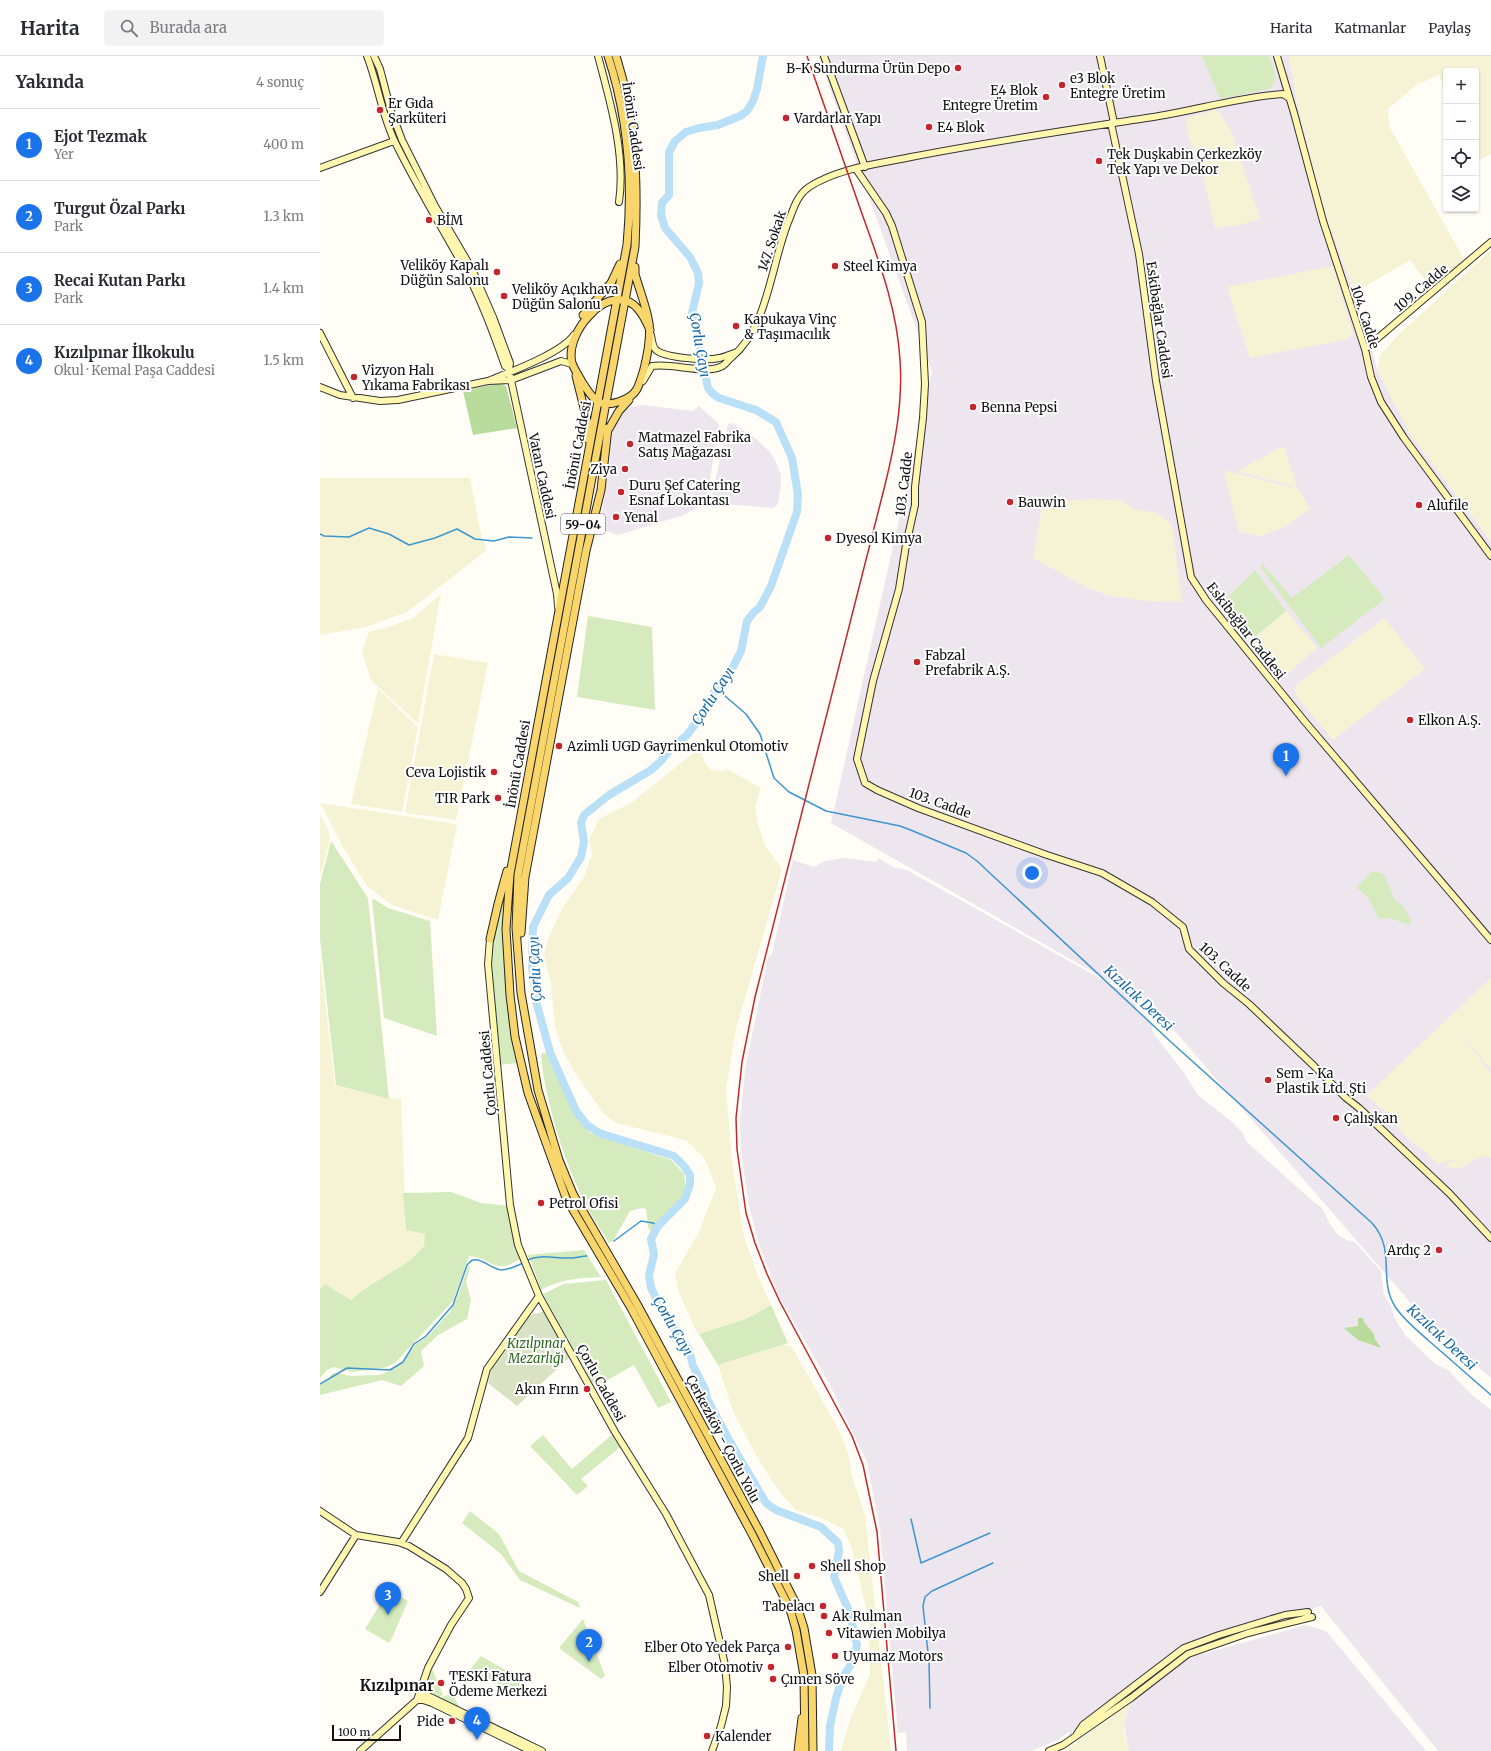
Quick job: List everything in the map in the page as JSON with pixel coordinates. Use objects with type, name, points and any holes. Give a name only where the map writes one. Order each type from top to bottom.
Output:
[{"type":"main road","name":"İnönü Caddesi","points":[[516,838],[559,612],[586,489],[602,402],[627,245],[630,184],[626,144],[621,107],[608,56]]},
{"type":"main road","name":"59-04","points":[[602,402],[626,302],[635,247],[637,184],[634,143],[628,106],[616,56]]},
{"type":"main road","points":[[586,489],[588,424],[572,364],[572,357],[578,329],[583,316],[616,275],[627,245]]},
{"type":"main road","points":[[586,489],[608,428],[619,411],[637,389],[644,369],[650,330],[648,317],[635,274],[635,247]]},
{"type":"main road","points":[[578,329],[595,309],[606,302],[618,299],[635,306],[644,315],[650,330]]},
{"type":"main road","points":[[572,364],[590,395],[602,402],[623,401],[637,389]]},
{"type":"main road","points":[[521,993],[521,928],[525,877],[586,551],[601,490],[608,428]]},
{"type":"main road","name":"59-04","points":[[521,993],[516,928],[518,875],[586,489]]},
{"type":"main road","points":[[490,939],[516,838]]},
{"type":"main road","name":"59-04","points":[[516,838],[510,874],[506,929],[515,1037],[528,1093],[566,1198],[631,1308],[781,1588],[790,1608],[801,1650],[809,1702],[813,1750]]},
{"type":"main road","name":"Çerkezköy - Çorlu Yolu","points":[[521,993],[538,1090],[559,1160],[573,1194],[637,1304],[788,1585],[797,1606],[808,1649],[812,1675],[809,1702]]},
{"type":"main road","points":[[798,1751],[800,1727],[809,1702]]},
{"type":"main road","name":"59-04","points":[[805,1751],[809,1702]]},
{"type":"street","name":"Vatan Caddesi","points":[[367,56],[374,73],[393,138],[429,207],[467,274],[492,328],[505,366],[509,371]]},
{"type":"street","name":"Vatan Caddesi","points":[[374,56],[380,69],[391,111],[400,132],[435,206],[472,269],[504,343],[510,363],[509,371],[557,594],[559,612]]},
{"type":"street","points":[[598,56],[611,106],[616,139],[621,184],[619,202]]},
{"type":"street","points":[[824,56],[865,167]]},
{"type":"street","name":"Eskibağlar Caddesi","points":[[1100,56],[1115,123],[1139,254],[1156,381],[1191,577],[1206,600],[1306,723],[1491,940]]},
{"type":"street","name":"104. Cadde","points":[[1277,56],[1323,221],[1365,349],[1371,377],[1381,402],[1404,438],[1491,556]]},
{"type":"street","name":"147. Sokak","points":[[637,389],[652,366],[662,364],[709,369],[720,367],[740,351],[758,320],[766,298],[778,249],[788,222],[801,195],[807,188],[823,179],[856,169],[955,148],[1210,107],[1260,96],[1283,94],[1289,98]]},
{"type":"street","points":[[320,168],[393,138],[400,132]]},
{"type":"street","name":"103. Cadde","points":[[856,169],[886,213],[892,226],[922,322],[925,384],[923,418],[915,487],[915,505],[906,544],[899,589],[873,681],[857,759],[865,783],[877,790],[918,808],[1047,855],[1102,872],[1152,902],[1183,927],[1189,949],[1212,972],[1249,1004],[1345,1097],[1359,1108],[1449,1193],[1491,1238]]},
{"type":"street","name":"109. Cadde","points":[[1365,349],[1491,242]]},
{"type":"street","points":[[488,382],[509,371],[538,360],[566,344],[578,329]]},
{"type":"street","points":[[650,330],[655,349],[662,354],[669,356],[710,359],[740,351]]},
{"type":"street","points":[[320,333],[353,398]]},
{"type":"street","points":[[320,387],[340,395],[353,398],[380,401],[398,400],[488,382],[511,380],[561,361],[572,364]]},
{"type":"street","name":"Çorlu Caddesi","points":[[490,939],[488,964],[510,1205],[518,1245],[539,1296],[623,1445],[666,1514],[708,1595],[725,1665],[727,1687],[726,1706],[712,1751]]},
{"type":"street","points":[[401,1542],[468,1438],[487,1369],[539,1296]]},
{"type":"street","points":[[320,1511],[356,1535],[401,1542],[446,1569],[462,1583],[469,1598],[451,1625],[428,1668],[416,1700],[360,1751]]},
{"type":"street","points":[[320,1592],[356,1535]]},
{"type":"street","points":[[1075,1737],[1082,1725],[1184,1648],[1219,1635],[1285,1615],[1308,1612]]},
{"type":"street","points":[[1049,1751],[1075,1737],[1131,1698],[1188,1654],[1248,1633],[1312,1617]]},
{"type":"street","points":[[421,1690],[542,1751]]},
{"type":"street","points":[[416,1700],[423,1700],[432,1703],[531,1751]]},
{"type":"shaded area","points":[[818,56],[1289,56],[1297,101],[1321,200],[1354,293],[1378,371],[1411,435],[1491,541],[1491,1378],[1428,1323],[1153,1006],[831,823],[932,372]]},
{"type":"shaded area","points":[[1289,56],[1491,56],[1491,154],[1479,160],[1479,68],[1443,68],[1443,84],[1439,75],[1416,85],[1388,109],[1389,126],[1464,259],[1432,289],[1410,260],[1354,293],[1321,200],[1297,101]]},
{"type":"shaded area","points":[[1214,110],[1219,112],[1231,131],[1260,219],[1239,225],[1215,228],[1202,169],[1188,135],[1186,118]]},
{"type":"shaded area","points":[[1491,250],[1491,541],[1411,435],[1378,371],[1379,357],[1397,336]]},
{"type":"shaded area","points":[[1333,266],[1353,334],[1348,339],[1250,358],[1227,287]]},
{"type":"shaded area","points":[[642,405],[693,411],[699,406],[719,424],[706,503],[681,516],[618,535],[606,531],[600,525],[610,461],[611,437],[616,422],[625,408]]},
{"type":"shaded area","points":[[732,423],[755,438],[769,451],[776,462],[781,475],[781,483],[778,504],[773,508],[714,503],[711,499],[728,424]]},
{"type":"shaded area","points":[[1284,446],[1298,490],[1310,508],[1287,526],[1261,536],[1239,532],[1224,470],[1293,488],[1293,486],[1237,471]]},
{"type":"shaded area","points":[[320,476],[321,478],[470,478],[481,534],[487,550],[407,612],[366,627],[320,635]]},
{"type":"shaded area","points":[[1092,499],[1122,501],[1134,509],[1157,513],[1172,525],[1182,602],[1149,601],[1109,596],[1086,587],[1033,558],[1043,502]]},
{"type":"shaded area","points":[[441,594],[418,724],[371,680],[362,652],[369,632],[389,627],[413,618]]},
{"type":"shaded area","points":[[1286,611],[1317,648],[1285,676],[1276,675],[1252,639]]},
{"type":"shaded area","points":[[1384,618],[1425,669],[1333,740],[1297,697],[1295,686]]},
{"type":"shaded area","points":[[434,654],[488,663],[456,820],[405,813]]},
{"type":"shaded area","points":[[378,689],[418,727],[402,812],[351,804]]},
{"type":"shaded area","points":[[696,751],[702,754],[705,763],[711,770],[722,771],[727,769],[761,788],[755,806],[758,825],[765,846],[781,867],[781,873],[736,1029],[726,1090],[732,1161],[744,1237],[759,1279],[771,1305],[746,1319],[699,1334],[696,1331],[679,1293],[675,1273],[699,1232],[716,1188],[705,1159],[686,1140],[616,1123],[602,1112],[572,1068],[562,1049],[555,1027],[551,984],[544,954],[549,936],[563,907],[584,877],[592,854],[589,840],[599,819],[631,803]]},
{"type":"shaded area","points":[[320,803],[457,824],[438,920],[392,905],[367,886],[343,847]]},
{"type":"shaded area","points":[[320,815],[328,829],[330,839],[320,877]]},
{"type":"shaded area","points":[[845,858],[876,862],[878,858],[893,867],[907,870],[1135,998],[1136,1011],[1152,1025],[1153,1033],[1182,1070],[1198,1095],[1232,1122],[1242,1132],[1247,1142],[1322,1208],[1330,1224],[1338,1235],[1355,1242],[1381,1271],[1384,1295],[1392,1308],[1395,1319],[1406,1336],[1435,1364],[1448,1370],[1472,1395],[1491,1410],[1491,1751],[1438,1751],[1321,1606],[1234,1634],[1191,1657],[1075,1742],[1069,1732],[1058,1740],[1031,1751],[907,1751],[906,1732],[898,1733],[880,1529],[867,1462],[829,1383],[778,1294],[758,1241],[749,1206],[741,1151],[740,1120],[745,1070],[768,957],[772,954],[793,860],[814,867],[825,861]]},
{"type":"shaded area","points":[[320,956],[335,1085],[389,1099],[401,1098],[406,1230],[425,1234],[424,1246],[409,1261],[360,1292],[351,1300],[325,1284],[320,1289]]},
{"type":"shaded area","points":[[1491,978],[1491,1070],[1456,1026],[1491,1074],[1491,1158],[1484,1156],[1473,1160],[1466,1166],[1453,1169],[1445,1165],[1460,1158],[1437,1164],[1426,1152],[1411,1141],[1394,1123],[1390,1115],[1366,1096]]},
{"type":"shaded area","points":[[782,1345],[790,1346],[793,1349],[839,1430],[848,1453],[852,1477],[865,1515],[891,1751],[841,1751],[851,1717],[870,1675],[869,1620],[851,1546],[843,1529],[822,1518],[796,1510],[782,1495],[762,1466],[734,1414],[718,1365]]},
{"type":"shaded area","points":[[1306,1625],[1326,1631],[1426,1751],[1129,1751],[1124,1722],[1130,1703],[1192,1657]]},
{"type":"shaded area","points":[[1129,1704],[1124,1722],[1124,1733],[1129,1751],[1064,1751]]},
{"type":"green space","points":[[1202,56],[1269,56],[1275,73],[1274,81],[1269,89],[1220,99]]},
{"type":"green space","points":[[500,383],[506,386],[517,428],[473,435],[463,391]]},
{"type":"green space","points":[[1349,555],[1385,599],[1321,648],[1261,568],[1262,563],[1292,598]]},
{"type":"green space","points":[[1255,570],[1286,611],[1252,639],[1224,606],[1227,598]]},
{"type":"green space","points":[[588,616],[652,627],[655,710],[577,697]]},
{"type":"green space","points":[[331,841],[368,898],[389,1099],[336,1085],[320,939],[320,884]]},
{"type":"green space","points":[[1373,871],[1384,874],[1395,900],[1404,907],[1412,923],[1407,924],[1390,918],[1379,919],[1367,896],[1356,888]]},
{"type":"green space","points":[[374,899],[388,908],[430,921],[437,1036],[384,1018],[372,900]]},
{"type":"green space","points":[[504,899],[506,965],[518,1063],[499,1065],[492,1002],[491,960],[492,939],[497,918]]},
{"type":"green space","points":[[547,1052],[562,1079],[567,1101],[590,1133],[671,1160],[684,1174],[686,1190],[655,1236],[648,1227],[646,1209],[642,1208],[630,1211],[613,1241],[609,1243],[593,1217],[569,1167],[556,1129],[546,1090],[541,1054]]},
{"type":"green space","points":[[451,1192],[481,1203],[509,1206],[515,1243],[521,1259],[508,1265],[499,1266],[469,1256],[453,1301],[395,1363],[384,1368],[352,1372],[334,1367],[327,1370],[320,1378],[320,1289],[325,1284],[351,1300],[360,1292],[409,1261],[424,1246],[425,1234],[406,1230],[403,1193]]},
{"type":"green space","points":[[584,1250],[601,1277],[584,1278],[556,1283],[541,1290],[530,1259],[527,1255]]},
{"type":"green space","points":[[468,1266],[470,1267],[466,1282],[471,1300],[467,1319],[438,1335],[421,1351],[424,1366],[401,1386],[382,1380],[320,1395],[320,1385],[333,1373],[349,1376],[379,1375],[390,1371],[403,1363],[416,1344],[428,1336],[450,1312],[459,1293]]},
{"type":"green space","points":[[606,1280],[671,1402],[658,1408],[634,1365],[595,1387],[543,1294],[564,1284]]},
{"type":"green space","points":[[771,1305],[788,1343],[718,1365],[699,1334],[746,1319]]},
{"type":"green space","name":"Kızılpınar Mezarlığı","points":[[545,1311],[571,1356],[517,1406],[488,1383],[492,1368],[528,1316]]},
{"type":"green space","points":[[1358,1318],[1363,1318],[1364,1322],[1374,1334],[1375,1339],[1381,1348],[1358,1340],[1344,1328],[1358,1326]]},
{"type":"green space","points":[[615,1432],[623,1445],[581,1479],[588,1486],[577,1495],[530,1446],[543,1435],[572,1469]]},
{"type":"green space","points":[[470,1511],[499,1534],[519,1571],[578,1602],[580,1608],[520,1580],[501,1554],[462,1523]]},
{"type":"green space","points":[[389,1590],[408,1601],[389,1643],[365,1629]]},
{"type":"green space","points":[[583,1619],[605,1676],[601,1679],[559,1648]]},
{"type":"green space","points":[[481,1656],[527,1682],[519,1694],[470,1670]]},
{"type":"green space","points":[[431,1670],[433,1671],[443,1695],[439,1697],[427,1690],[426,1685]]},
{"type":"green space","points":[[452,1693],[461,1710],[440,1698]]},
{"type":"waterway","name":"Çorlu Çayı","points":[[763,56],[757,89],[753,101],[747,111],[740,116],[718,125],[686,132],[675,141],[669,152],[669,195],[662,203],[661,215],[665,228],[690,257],[698,273],[699,283],[692,313],[708,388],[719,398],[756,410],[776,422],[792,458],[798,495],[797,512],[771,586],[760,607],[747,621],[741,651],[732,669],[713,694],[696,723],[687,735],[670,749],[661,761],[651,770],[609,795],[584,815],[581,823],[584,842],[581,857],[568,878],[549,895],[533,927],[532,966],[537,1005],[550,1052],[576,1111],[587,1125],[599,1133],[674,1156],[684,1166],[690,1175],[690,1184],[685,1199],[658,1226],[651,1239],[654,1255],[649,1275],[651,1288],[663,1312],[689,1350],[693,1366],[705,1389],[707,1399],[766,1503],[776,1510],[821,1527],[838,1543],[839,1551],[834,1577],[849,1611],[857,1645],[854,1659],[842,1679],[836,1698],[830,1726],[829,1751]]},
{"type":"waterway","points":[[320,534],[324,536],[349,537],[369,528],[389,534],[409,545],[435,538],[457,529],[475,539],[494,541],[509,537],[532,538]]},
{"type":"waterway","name":"Kızılcık Deresi","points":[[717,689],[746,714],[760,734],[774,778],[789,792],[826,811],[900,826],[966,853],[977,861],[1171,1042],[1372,1223],[1384,1244],[1388,1287],[1396,1308],[1412,1326],[1491,1395]]},
{"type":"waterway","points":[[614,1241],[641,1221],[653,1223],[658,1226]]},
{"type":"waterway","points":[[526,1261],[537,1257],[571,1258],[587,1256]]},
{"type":"waterway","points":[[320,1384],[347,1368],[390,1370],[403,1362],[414,1344],[426,1336],[453,1305],[467,1265],[471,1261],[482,1261],[501,1270],[510,1269],[523,1263]]},
{"type":"waterway","points":[[911,1519],[921,1563],[990,1533]]},
{"type":"waterway","points":[[930,1708],[929,1662],[923,1606],[925,1597],[932,1591],[993,1563]]},
{"type":"railway","points":[[807,56],[874,247],[891,302],[900,360],[901,376],[899,408],[895,439],[885,485],[755,997],[742,1062],[736,1118],[737,1149],[746,1213],[755,1243],[767,1274],[780,1302],[852,1436],[863,1465],[877,1532],[896,1751]]},
{"type":"place","name":"B-K Sundurma Ürün Depo","points":[[958,68]]},
{"type":"place","name":"e3 Blok Entegre Üretim","points":[[1062,85]]},
{"type":"place","name":"E4 Blok Entegre Üretim","points":[[1046,97]]},
{"type":"place","name":"Er Gıda Şarküteri","points":[[380,110]]},
{"type":"place","name":"Vardarlar Yapı","points":[[786,118]]},
{"type":"place","name":"E4 Blok","points":[[929,127]]},
{"type":"place","name":"Tek Duşkabin Çerkezköy Tek Yapı ve Dekor","points":[[1099,161]]},
{"type":"place","name":"BİM","points":[[429,220]]},
{"type":"place","name":"Steel Kimya","points":[[835,266]]},
{"type":"place","name":"Veliköy Kapalı Düğün Salonu","points":[[497,272]]},
{"type":"place","name":"Veliköy Açıkhava Düğün Salonu","points":[[504,296]]},
{"type":"place","name":"Kapukaya Vinç & Taşımacılık","points":[[736,326]]},
{"type":"place","name":"Vizyon Halı Yıkama Fabrikası","points":[[354,377]]},
{"type":"place","name":"Benna Pepsi","points":[[973,407]]},
{"type":"place","name":"Matmazel Fabrika Satış Mağazası","points":[[630,444]]},
{"type":"place","name":"Ziya","points":[[625,469]]},
{"type":"place","name":"Duru Şef Catering Esnaf Lokantası","points":[[621,492]]},
{"type":"place","name":"Bauwin","points":[[1010,502]]},
{"type":"place","name":"Alufile","points":[[1419,505]]},
{"type":"place","name":"Yenal","points":[[616,517]]},
{"type":"place","name":"Dyesol Kimya","points":[[828,538]]},
{"type":"place","name":"Fabzal Prefabrik A.Ş.","points":[[917,662]]},
{"type":"place","name":"Elkon A.Ş.","points":[[1410,720]]},
{"type":"place","name":"Azimli UGD Gayrimenkul Otomotiv","points":[[559,746]]},
{"type":"place","name":"Ceva Lojistik","points":[[494,772]]},
{"type":"place","name":"Ejot Tezmak","points":[[1286,776]]},
{"type":"place","name":"TIR Park","points":[[498,798]]},
{"type":"place","name":"Sem - Ka Plastik Ltd. Şti","points":[[1268,1080]]},
{"type":"place","name":"Çalışkan","points":[[1336,1118]]},
{"type":"place","name":"Petrol Ofisi","points":[[541,1203]]},
{"type":"place","name":"Ardıç 2","points":[[1439,1250]]},
{"type":"place","name":"Akın Fırın","points":[[587,1389]]},
{"type":"place","name":"Shell Shop","points":[[812,1566]]},
{"type":"place","name":"Shell","points":[[797,1576]]},
{"type":"place","name":"Tabelacı","points":[[823,1606]]},
{"type":"place","name":"Recai Kutan Parkı","points":[[388,1615]]},
{"type":"place","name":"Ak Rulman","points":[[824,1616]]},
{"type":"place","name":"Vitawien Mobilya","points":[[829,1633]]},
{"type":"place","name":"Elber Oto Yedek Parça","points":[[788,1647]]},
{"type":"place","name":"Uyumaz Motors","points":[[835,1656]]},
{"type":"place","name":"Turgut Özal Parkı","points":[[589,1662]]},
{"type":"place","name":"Elber Otomotiv","points":[[771,1667]]},
{"type":"place","name":"Çımen Söve","points":[[773,1679]]},
{"type":"place","name":"TESKİ Fatura Ödeme Merkezi","points":[[441,1683]]},
{"type":"place","name":"Pide","points":[[452,1721]]},
{"type":"place","name":"Kalender","points":[[707,1736]]},
{"type":"place","name":"Kızılpınar İlkokulu","points":[[477,1740]]},
{"type":"district","name":"Kızılpınar","points":[[397,1685]]}]
